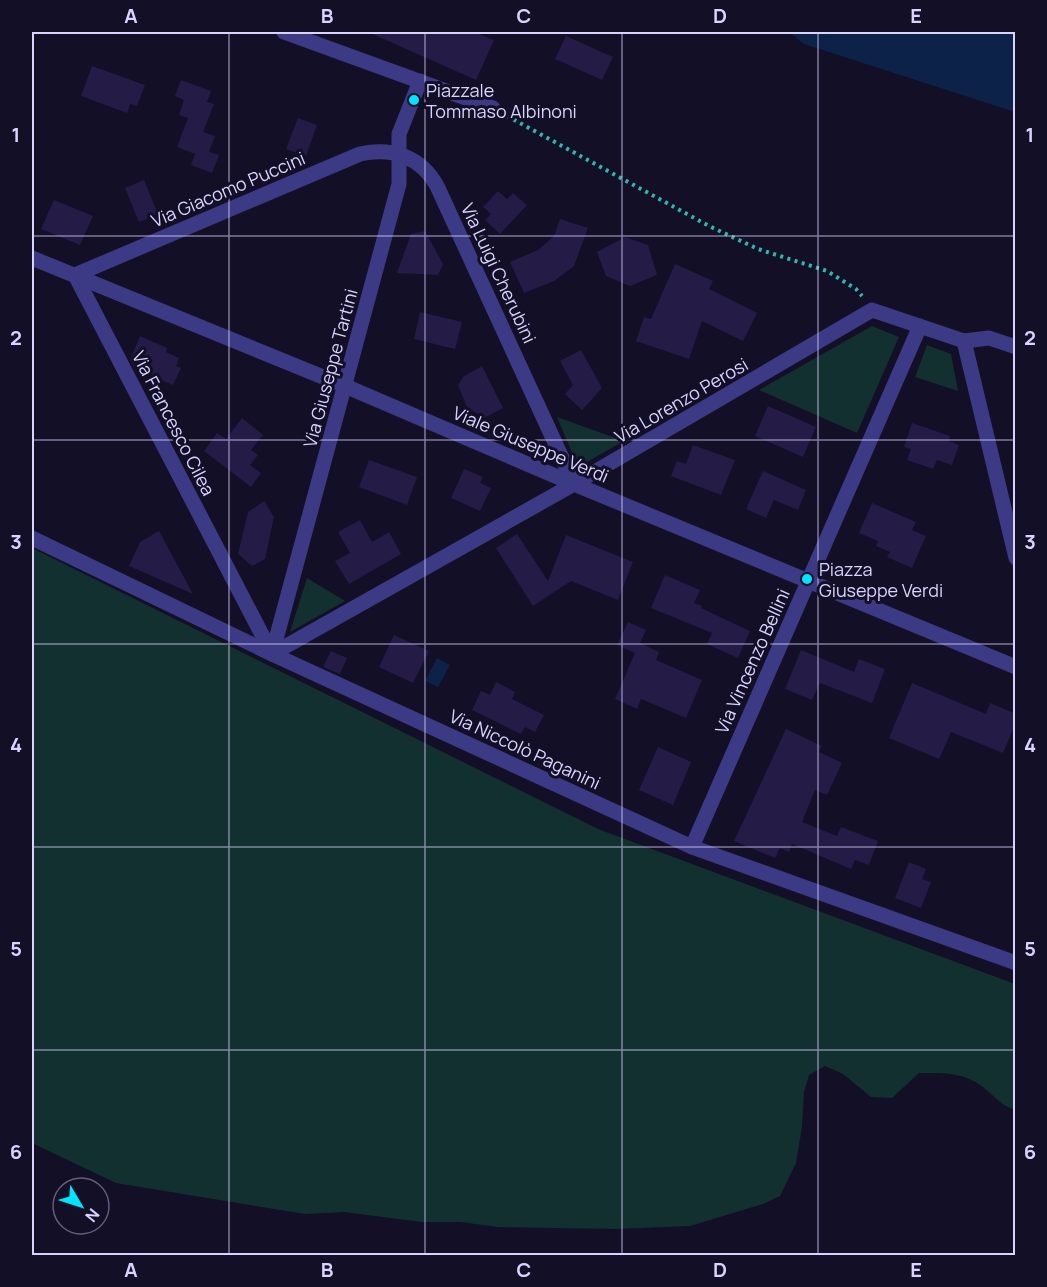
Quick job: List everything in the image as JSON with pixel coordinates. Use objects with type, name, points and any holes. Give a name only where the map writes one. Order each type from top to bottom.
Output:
[{"type":"street","points":[[284,32],[493,108]]},
{"type":"street","points":[[399,154],[399,134],[420,81]]},
{"type":"street","name":"Via Giacomo Puccini","points":[[75,275],[360,154],[380,151],[399,154]]},
{"type":"street","name":"Via Giuseppe Tartini","points":[[272,654],[399,184],[399,154]]},
{"type":"street","name":"Via Luigi Cherubini","points":[[399,154],[418,162],[432,178],[574,484]]},
{"type":"street","name":"Viale Giuseppe Verdi","points":[[32,258],[345,386],[808,582],[1016,667]]},
{"type":"street","name":"Via Francesco Cilea","points":[[75,275],[272,654]]},
{"type":"street","points":[[872,310],[964,341],[989,338],[1016,347]]},
{"type":"street","name":"Via Lorenzo Perosi","points":[[272,654],[574,484],[872,310]]},
{"type":"street","name":"Via Vincenzo Bellini","points":[[692,847],[920,326]]},
{"type":"street","points":[[964,341],[1016,558]]},
{"type":"street","name":"Via Niccolò Paganini","points":[[32,538],[272,654],[692,847],[1016,963]]},
{"type":"path","points":[[493,108],[709,226],[758,249],[827,271],[856,289],[872,310]]},
{"type":"green space","points":[[872,326],[899,337],[857,433],[759,390]]},
{"type":"green space","points":[[927,345],[951,354],[958,391],[915,377]]},
{"type":"green space","points":[[557,417],[624,441],[578,467]]},
{"type":"green space","points":[[32,548],[598,829],[1015,984],[1015,1110],[1002,1103],[977,1083],[961,1076],[919,1073],[892,1098],[871,1097],[843,1074],[825,1066],[809,1075],[804,1092],[802,1127],[796,1163],[780,1196],[763,1204],[690,1226],[616,1229],[498,1227],[460,1222],[421,1222],[344,1212],[305,1214],[116,1183],[111,1181],[111,1176],[101,1176],[32,1143]]},
{"type":"green space","points":[[307,578],[345,601],[290,632]]},
{"type":"water","points":[[789,32],[1015,32],[1015,112],[804,44]]},
{"type":"water","points":[[437,658],[450,665],[438,687],[425,681]]},
{"type":"building","points":[[368,32],[474,32],[494,40],[476,80]]},
{"type":"building","points":[[566,36],[613,57],[602,80],[555,59]]},
{"type":"building","points":[[92,66],[145,85],[137,106],[130,104],[127,113],[81,96]]},
{"type":"building","points":[[181,80],[211,91],[207,102],[214,104],[203,132],[215,136],[209,152],[219,155],[212,173],[191,165],[195,154],[177,147],[188,118],[179,115],[184,100],[175,96]]},
{"type":"building","points":[[298,118],[317,125],[306,156],[286,149]]},
{"type":"building","points":[[144,180],[158,214],[139,222],[125,188]]},
{"type":"building","points":[[498,191],[507,199],[513,193],[527,205],[500,234],[485,220],[491,214],[483,207]]},
{"type":"building","points":[[54,200],[93,216],[80,245],[41,229]]},
{"type":"building","points":[[560,219],[588,228],[574,266],[554,281],[524,293],[510,262],[538,250],[554,236]]},
{"type":"building","points":[[425,231],[443,264],[438,275],[397,273],[411,234]]},
{"type":"building","points":[[625,237],[648,245],[657,275],[630,286],[606,276],[597,252]]},
{"type":"building","points":[[675,264],[713,281],[709,289],[757,313],[743,341],[702,321],[689,359],[636,341],[644,317],[651,319]]},
{"type":"building","points":[[420,312],[462,322],[455,349],[414,339]]},
{"type":"building","points":[[140,336],[167,348],[166,352],[179,358],[176,366],[181,368],[173,385],[135,369],[130,360]]},
{"type":"building","points":[[581,350],[602,388],[582,410],[565,394],[573,385],[560,361]]},
{"type":"building","points":[[482,366],[503,408],[484,418],[467,407],[458,385],[464,376]]},
{"type":"building","points":[[768,406],[816,427],[803,457],[755,436]]},
{"type":"building","points":[[242,418],[263,435],[251,450],[258,455],[250,465],[261,473],[251,487],[204,451],[217,433],[226,439]]},
{"type":"building","points":[[912,423],[950,436],[949,441],[959,445],[952,465],[937,460],[933,469],[907,460],[911,449],[904,447]]},
{"type":"building","points":[[693,445],[735,460],[721,495],[671,476],[677,461],[686,464]]},
{"type":"building","points":[[369,460],[417,477],[407,505],[359,487]]},
{"type":"building","points":[[464,469],[483,477],[480,483],[491,488],[480,511],[451,498]]},
{"type":"building","points":[[763,471],[806,490],[798,510],[774,500],[766,518],[746,509]]},
{"type":"building","points":[[264,501],[274,517],[265,559],[252,566],[238,554],[248,512]]},
{"type":"building","points":[[872,503],[916,522],[912,530],[926,536],[912,568],[887,557],[890,552],[876,546],[878,541],[859,533]]},
{"type":"building","points":[[360,520],[372,542],[389,532],[401,554],[349,584],[335,561],[350,553],[338,532]]},
{"type":"building","points":[[159,531],[193,594],[129,566],[140,542]]},
{"type":"building","points":[[517,534],[548,581],[566,535],[633,562],[618,600],[571,581],[533,606],[496,548]]},
{"type":"building","points":[[665,575],[700,590],[694,603],[702,606],[701,608],[750,631],[738,658],[707,644],[712,633],[651,608]]},
{"type":"building","points":[[628,622],[646,630],[640,643],[659,652],[656,660],[702,680],[686,718],[641,699],[637,709],[615,699],[635,653],[617,645]]},
{"type":"building","points":[[394,635],[429,651],[413,683],[379,667]]},
{"type":"building","points":[[801,650],[854,672],[859,659],[885,669],[872,703],[820,683],[812,700],[785,689]]},
{"type":"building","points":[[331,651],[347,658],[340,674],[323,667]]},
{"type":"building","points":[[496,682],[515,692],[512,699],[544,715],[535,732],[525,727],[521,734],[472,710],[481,691],[490,695]]},
{"type":"building","points":[[912,683],[986,714],[990,703],[1016,714],[1016,722],[1003,753],[951,732],[939,759],[889,738]]},
{"type":"building","points":[[786,729],[822,746],[819,752],[842,763],[827,795],[815,790],[802,822],[837,836],[841,827],[878,841],[869,865],[855,860],[851,869],[792,844],[789,852],[780,848],[775,858],[734,841]]},
{"type":"building","points":[[658,747],[691,762],[673,805],[639,790]]},
{"type":"building","points":[[909,862],[926,869],[922,879],[931,882],[921,908],[895,898]]},
{"type":"place","name":"Piazzale Tommaso Albinoni","points":[[414,100]]},
{"type":"place","name":"Piazza Giuseppe Verdi","points":[[807,579]]}]
